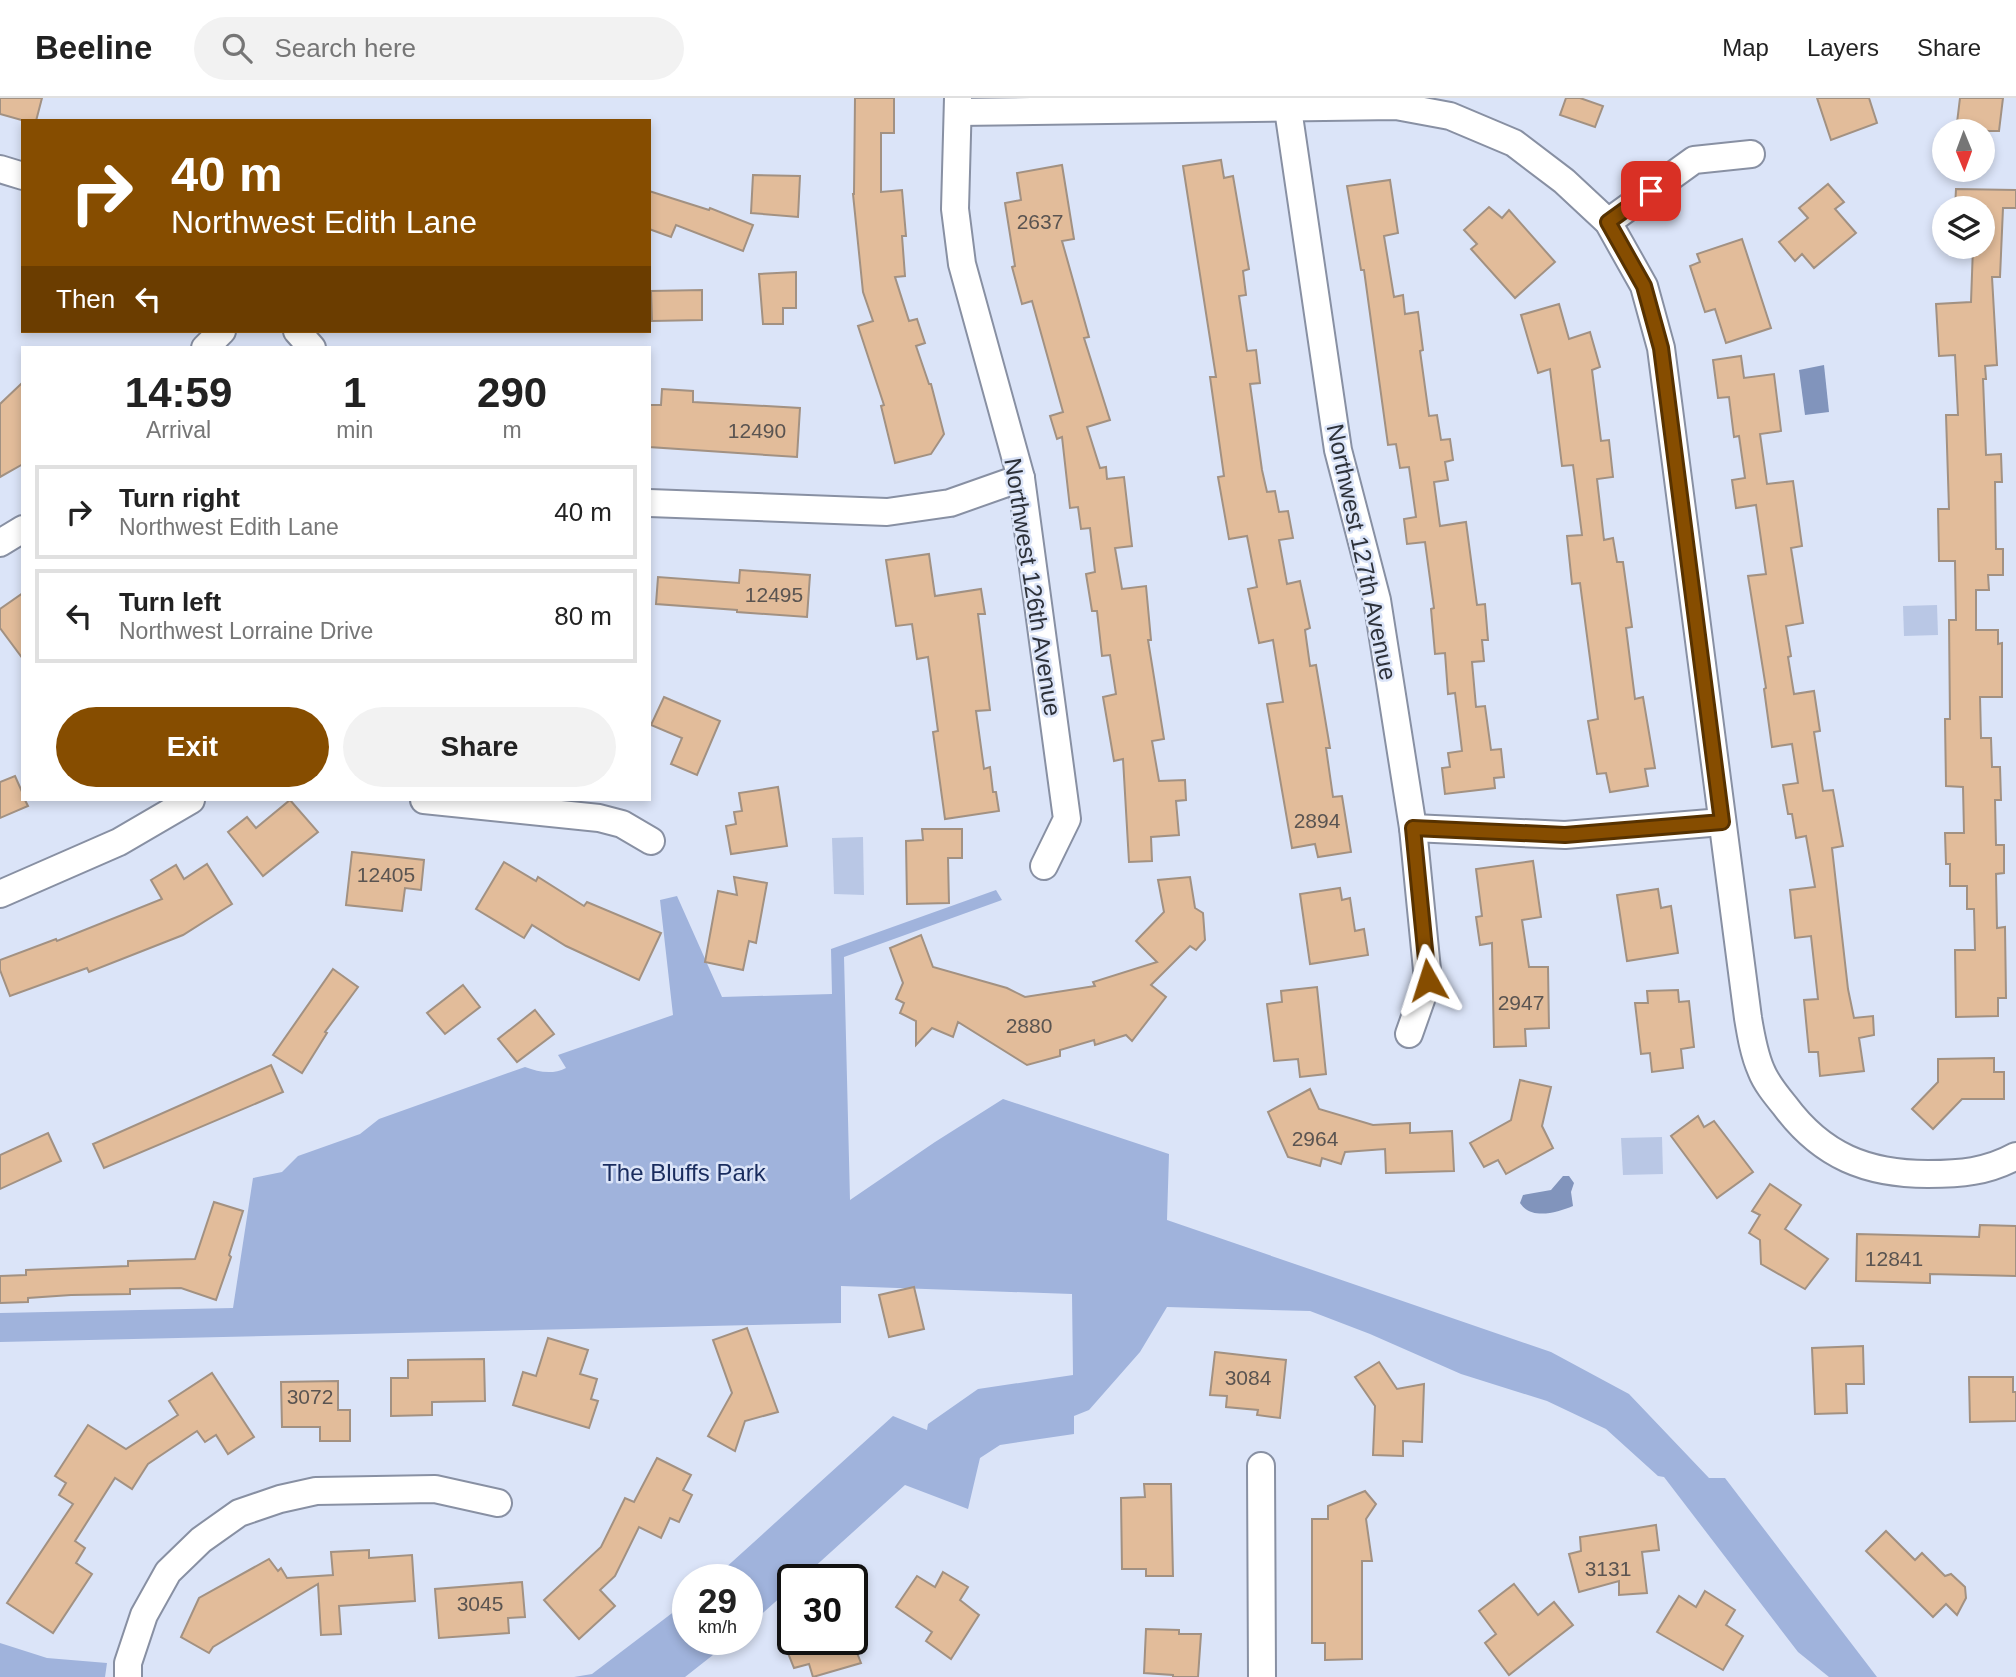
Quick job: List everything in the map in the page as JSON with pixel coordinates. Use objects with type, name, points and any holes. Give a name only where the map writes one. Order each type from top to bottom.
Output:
[{"type":"street","points":[[958,105],[1288,109],[1396,106],[1450,116],[1514,144],[1564,181],[1608,222],[1644,286],[1661,348],[1722,822],[1753,1043],[1762,1072],[1798,1124],[1828,1149],[1860,1165],[1899,1174],[1965,1174],[1993,1167],[2016,1156]]},
{"type":"street","name":"Northwest 126th Avenue","points":[[958,105],[956,209],[962,264],[1021,478],[1067,820],[1044,866]]},
{"type":"street","name":"Northwest 127th Avenue","points":[[1288,109],[1338,450],[1377,600],[1413,828],[1428,980],[1409,1034]]},
{"type":"street","points":[[1608,222],[1694,160],[1751,154]]},
{"type":"street","points":[[0,169],[21,175]]},
{"type":"street","points":[[207,346],[220,333]]},
{"type":"street","points":[[651,503],[887,512],[950,503],[1021,478]]},
{"type":"street","points":[[0,544],[21,530]]},
{"type":"street","points":[[0,894],[119,842],[189,801]]},
{"type":"street","points":[[434,801],[598,818],[622,824],[651,841]]},
{"type":"street","points":[[1413,828],[1565,835],[1722,822]]},
{"type":"street","points":[[1261,1466],[1262,1677]]},
{"type":"street","points":[[128,1677],[128,1663],[144,1615],[168,1572],[201,1540],[239,1513],[280,1499],[316,1492],[435,1489],[498,1503]]},
{"type":"shaded area","points":[[1824,365],[1829,412],[1805,415],[1799,370]]},
{"type":"shaded area","points":[[1937,605],[1938,635],[1904,636],[1903,606]]},
{"type":"shaded area","points":[[863,837],[864,895],[834,894],[832,838]]},
{"type":"shaded area","points":[[1662,1137],[1663,1174],[1623,1175],[1621,1138]]},
{"type":"shaded area","points":[[1563,1176],[1569,1176],[1574,1183],[1571,1192],[1573,1206],[1544,1214],[1531,1212],[1520,1203],[1523,1195],[1551,1190]]},
{"type":"green space","name":"The Bluffs Park","points":[[996,890],[1002,900],[844,957],[850,1200],[1003,1099],[1169,1154],[1167,1220],[1551,1352],[1629,1394],[1709,1478],[1725,1478],[1877,1677],[1829,1677],[1798,1652],[1664,1477],[1658,1476],[1606,1429],[1547,1401],[1461,1374],[1310,1311],[1167,1307],[1140,1352],[1089,1410],[1074,1416],[1074,1434],[1000,1445],[980,1458],[968,1509],[905,1485],[818,1564],[777,1564],[777,1600],[763,1613],[763,1564],[730,1564],[893,1416],[927,1430],[928,1424],[978,1389],[1073,1375],[1072,1294],[841,1286],[841,1323],[0,1342],[0,1313],[233,1308],[253,1178],[282,1172],[298,1156],[360,1134],[379,1119],[525,1067],[546,1072],[561,1070],[566,1068],[558,1055],[673,1015],[660,900],[677,896],[722,997],[832,994],[831,949]]},
{"type":"green space","points":[[672,1613],[672,1655],[713,1655],[685,1677],[574,1677],[592,1674]]},
{"type":"green space","points":[[0,1643],[47,1658],[107,1663],[105,1677],[0,1677]]},
{"type":"building","points":[[0,98],[42,98],[37,119],[21,120],[0,114]]},
{"type":"building","points":[[855,98],[894,98],[894,133],[881,133],[881,192],[902,190],[906,236],[902,236],[905,276],[895,277],[909,321],[917,319],[925,343],[916,346],[931,384],[944,434],[931,454],[895,463],[881,406],[884,405],[858,326],[873,321],[863,292],[853,194]]},
{"type":"building","points":[[1566,98],[1580,98],[1603,106],[1595,127],[1560,115]]},
{"type":"building","points":[[1817,98],[1869,98],[1877,123],[1831,140]]},
{"type":"building","points":[[1960,98],[2003,98],[1999,131],[1995,131],[1995,119],[1957,119]]},
{"type":"building","points":[[1221,160],[1224,178],[1233,176],[1249,269],[1243,271],[1246,295],[1239,296],[1247,351],[1256,350],[1260,383],[1250,384],[1262,470],[1267,492],[1275,491],[1279,512],[1288,511],[1293,538],[1279,540],[1287,584],[1300,581],[1310,628],[1305,630],[1310,666],[1316,665],[1330,748],[1326,748],[1333,797],[1342,796],[1351,852],[1318,857],[1315,844],[1292,848],[1267,704],[1283,702],[1273,640],[1259,643],[1248,589],[1257,587],[1247,536],[1229,539],[1218,477],[1224,476],[1210,377],[1216,377],[1183,166]]},
{"type":"building","points":[[1062,165],[1074,239],[1062,241],[1089,337],[1084,338],[1110,420],[1087,427],[1100,468],[1106,467],[1107,479],[1124,477],[1132,546],[1115,548],[1122,589],[1146,586],[1151,640],[1148,640],[1164,739],[1152,741],[1159,781],[1185,780],[1186,800],[1176,801],[1179,835],[1151,837],[1152,861],[1129,862],[1123,759],[1114,761],[1103,697],[1116,694],[1110,655],[1102,656],[1097,611],[1092,611],[1086,574],[1095,572],[1090,528],[1081,529],[1078,507],[1070,508],[1062,437],[1057,439],[1050,416],[1063,412],[1032,301],[1022,304],[1012,267],[1015,266],[1005,203],[1021,200],[1017,173]]},
{"type":"building","points":[[753,175],[800,176],[798,217],[751,213]]},
{"type":"building","points":[[1390,180],[1398,233],[1384,236],[1394,297],[1403,295],[1405,314],[1418,312],[1423,350],[1420,351],[1429,416],[1437,415],[1441,440],[1450,439],[1453,460],[1445,462],[1448,480],[1434,482],[1440,526],[1466,522],[1477,605],[1485,604],[1488,640],[1482,640],[1484,661],[1472,662],[1476,707],[1485,706],[1491,750],[1501,749],[1504,777],[1494,778],[1495,788],[1445,794],[1442,768],[1450,767],[1448,753],[1462,751],[1455,693],[1448,694],[1445,653],[1435,654],[1431,609],[1434,608],[1425,542],[1407,544],[1404,519],[1416,517],[1409,467],[1400,468],[1396,444],[1388,445],[1364,270],[1361,270],[1347,186]]},
{"type":"building","points":[[1828,184],[1844,202],[1835,209],[1856,233],[1814,268],[1802,254],[1795,261],[1779,242],[1808,218],[1799,208]]},
{"type":"building","points":[[1956,189],[2016,190],[2016,208],[2003,208],[2000,277],[1992,277],[1997,365],[1985,366],[1986,379],[1983,379],[1986,455],[2001,454],[2002,482],[1995,482],[1996,549],[2003,549],[2003,575],[1988,575],[1989,590],[1976,590],[1976,630],[1998,630],[1998,644],[2002,643],[2002,697],[1980,697],[1981,738],[1991,738],[1992,767],[2000,767],[2001,800],[1995,800],[1996,845],[2004,845],[2004,873],[1996,874],[1997,928],[2005,927],[2006,998],[1998,998],[1998,1016],[1956,1017],[1955,950],[1975,950],[1974,909],[1967,909],[1967,886],[1950,886],[1950,864],[1946,864],[1945,833],[1964,833],[1963,787],[1946,786],[1945,719],[1950,719],[1949,620],[1956,620],[1955,561],[1939,561],[1938,509],[1949,509],[1946,415],[1958,415],[1955,355],[1939,356],[1936,304],[1971,302],[1973,259],[1995,259],[1995,196],[1956,196]]},
{"type":"building","points":[[651,192],[709,210],[710,208],[753,225],[743,251],[676,225],[671,237],[651,230]]},
{"type":"building","points":[[1489,207],[1502,218],[1509,210],[1555,262],[1515,298],[1471,249],[1477,244],[1464,230]]},
{"type":"building","points":[[1742,239],[1771,328],[1726,343],[1715,309],[1705,312],[1690,266],[1700,262],[1697,254]]},
{"type":"building","points":[[796,272],[796,308],[783,308],[783,324],[763,324],[759,274]]},
{"type":"building","points":[[702,290],[702,320],[652,321],[651,291]]},
{"type":"building","points":[[1559,304],[1569,339],[1590,332],[1600,367],[1592,370],[1601,441],[1609,440],[1613,477],[1597,479],[1604,540],[1613,538],[1617,562],[1623,562],[1632,627],[1626,628],[1635,699],[1643,697],[1655,768],[1645,769],[1648,786],[1610,792],[1606,773],[1597,774],[1588,721],[1598,719],[1580,583],[1572,584],[1567,536],[1582,535],[1573,465],[1562,466],[1550,369],[1538,373],[1521,315]]},
{"type":"building","points":[[1741,356],[1744,378],[1774,374],[1781,431],[1760,434],[1767,484],[1793,481],[1802,546],[1791,548],[1803,623],[1786,626],[1791,656],[1788,657],[1794,694],[1814,691],[1820,731],[1814,732],[1823,791],[1833,790],[1843,846],[1832,848],[1848,989],[1854,1018],[1873,1016],[1874,1035],[1859,1038],[1864,1071],[1820,1076],[1818,1052],[1809,1052],[1804,1000],[1818,999],[1811,936],[1795,938],[1790,890],[1815,887],[1806,836],[1796,838],[1783,785],[1798,783],[1792,744],[1772,747],[1766,688],[1748,576],[1766,574],[1756,505],[1736,508],[1732,480],[1745,478],[1739,436],[1734,437],[1729,397],[1718,398],[1713,360]]},
{"type":"building","points":[[21,384],[21,465],[0,477],[0,404]]},
{"type":"building","points":[[662,389],[693,391],[693,402],[800,408],[797,457],[651,447],[651,405],[661,405]]},
{"type":"building","points":[[929,554],[935,596],[981,589],[985,614],[978,614],[990,710],[976,711],[984,769],[990,767],[999,811],[945,819],[933,732],[938,731],[928,657],[917,659],[912,624],[896,626],[886,560]]},
{"type":"building","points":[[740,570],[810,575],[807,617],[656,604],[658,577],[739,583]]},
{"type":"building","points":[[21,594],[21,656],[0,628],[0,609]]},
{"type":"building","points":[[664,697],[720,721],[697,775],[671,764],[682,738],[651,725]]},
{"type":"building","points":[[15,776],[21,790],[21,801],[26,801],[28,806],[0,818],[0,782]]},
{"type":"building","points":[[778,787],[787,846],[731,854],[726,826],[736,824],[734,812],[742,811],[739,793]]},
{"type":"building","points":[[291,801],[318,832],[263,876],[228,832],[247,817],[256,828]]},
{"type":"building","points":[[922,829],[962,829],[962,858],[948,858],[949,903],[907,904],[906,841],[923,840]]},
{"type":"building","points":[[352,852],[424,860],[421,890],[405,888],[402,911],[346,905]]},
{"type":"building","points":[[1533,861],[1541,917],[1522,920],[1529,967],[1548,967],[1549,1028],[1525,1029],[1526,1046],[1494,1047],[1492,943],[1480,945],[1476,917],[1482,916],[1476,869]]},
{"type":"building","points":[[504,862],[536,881],[538,877],[584,906],[587,902],[661,933],[639,980],[566,946],[532,925],[524,938],[476,909]]},
{"type":"building","points":[[207,864],[232,904],[183,935],[89,972],[87,968],[10,996],[0,970],[0,960],[56,939],[57,941],[162,899],[151,880],[176,865],[184,879]]},
{"type":"building","points":[[734,877],[767,883],[756,943],[749,941],[743,970],[705,962],[718,891],[737,895]]},
{"type":"building","points":[[1190,877],[1195,908],[1203,913],[1205,940],[1196,950],[1190,946],[1151,985],[1166,997],[1132,1041],[1126,1035],[1095,1045],[1094,1040],[1060,1050],[1060,1056],[1027,1065],[958,1022],[953,1037],[932,1028],[916,1045],[916,1021],[900,1013],[904,1003],[896,999],[903,983],[890,948],[921,935],[933,967],[1007,988],[1025,997],[1095,986],[1093,982],[1157,962],[1136,941],[1164,912],[1158,880]]},
{"type":"building","points":[[1340,888],[1342,900],[1350,898],[1355,931],[1364,929],[1368,955],[1310,964],[1300,894]]},
{"type":"building","points":[[1658,889],[1661,908],[1671,906],[1678,953],[1627,961],[1617,895]]},
{"type":"building","points":[[333,969],[358,987],[325,1032],[327,1033],[302,1073],[273,1055]]},
{"type":"building","points":[[463,985],[480,1007],[445,1034],[427,1013]]},
{"type":"building","points":[[1317,987],[1326,1074],[1300,1077],[1298,1059],[1274,1061],[1267,1004],[1282,1002],[1281,991]]},
{"type":"building","points":[[1678,990],[1679,1002],[1689,1001],[1694,1047],[1681,1049],[1683,1068],[1652,1072],[1650,1053],[1641,1054],[1635,1003],[1648,1003],[1647,991]]},
{"type":"building","points":[[535,1010],[554,1034],[517,1062],[498,1039]]},
{"type":"building","points":[[1994,1058],[1994,1072],[2004,1072],[2004,1099],[1962,1099],[1933,1129],[1912,1109],[1938,1082],[1938,1059]]},
{"type":"building","points":[[271,1065],[283,1092],[104,1168],[93,1144]]},
{"type":"building","points":[[1520,1080],[1551,1087],[1542,1126],[1553,1148],[1506,1174],[1498,1160],[1484,1167],[1470,1143],[1511,1120]]},
{"type":"building","points":[[1310,1089],[1319,1109],[1373,1125],[1410,1123],[1410,1133],[1452,1131],[1454,1171],[1386,1173],[1385,1149],[1345,1152],[1341,1164],[1322,1158],[1320,1166],[1288,1157],[1268,1112]]},
{"type":"building","points":[[1698,1116],[1704,1127],[1714,1121],[1753,1172],[1717,1198],[1671,1136]]},
{"type":"building","points":[[48,1133],[61,1161],[0,1189],[0,1155]]},
{"type":"building","points":[[1770,1184],[1801,1205],[1785,1229],[1828,1259],[1805,1289],[1761,1264],[1760,1240],[1749,1233],[1760,1215],[1752,1211]]},
{"type":"building","points":[[214,1202],[243,1211],[216,1300],[181,1288],[130,1289],[130,1294],[71,1295],[28,1298],[28,1302],[0,1303],[0,1276],[26,1275],[26,1270],[128,1266],[128,1261],[195,1259]]},
{"type":"building","points":[[1980,1225],[2016,1226],[2016,1276],[1930,1274],[1930,1283],[1856,1281],[1857,1234],[1979,1237]]},
{"type":"building","points":[[914,1287],[924,1329],[889,1337],[879,1295]]},
{"type":"building","points":[[747,1328],[778,1412],[745,1421],[735,1451],[708,1436],[732,1393],[713,1340]]},
{"type":"building","points":[[548,1338],[588,1350],[580,1374],[597,1379],[591,1399],[598,1401],[589,1428],[513,1405],[523,1372],[536,1376]]},
{"type":"building","points":[[1863,1346],[1864,1384],[1846,1384],[1847,1413],[1815,1414],[1812,1348]]},
{"type":"building","points":[[1215,1352],[1286,1360],[1280,1418],[1257,1415],[1258,1410],[1226,1407],[1227,1396],[1210,1395]]},
{"type":"building","points":[[484,1359],[485,1401],[432,1402],[432,1415],[391,1416],[391,1378],[408,1378],[408,1360]]},
{"type":"building","points":[[1379,1362],[1397,1389],[1424,1384],[1422,1442],[1403,1441],[1403,1456],[1373,1455],[1375,1406],[1355,1377]]},
{"type":"building","points":[[212,1373],[254,1437],[228,1454],[216,1435],[205,1442],[197,1431],[148,1464],[132,1489],[115,1478],[75,1541],[85,1548],[76,1563],[92,1574],[53,1633],[7,1603],[73,1504],[59,1495],[66,1483],[55,1476],[88,1425],[126,1449],[178,1415],[169,1401]]},
{"type":"building","points":[[1969,1377],[2013,1377],[2016,1421],[1970,1422]]},
{"type":"building","points":[[338,1381],[338,1410],[350,1410],[350,1441],[320,1441],[320,1427],[282,1427],[281,1382]]},
{"type":"building","points":[[657,1458],[691,1475],[683,1490],[692,1495],[679,1522],[670,1518],[661,1538],[639,1527],[615,1576],[600,1590],[615,1606],[579,1639],[544,1600],[601,1547],[625,1498],[634,1502]]},
{"type":"building","points":[[1144,1484],[1171,1484],[1173,1576],[1146,1576],[1146,1569],[1122,1569],[1121,1498],[1145,1497]]},
{"type":"building","points":[[1365,1491],[1376,1504],[1366,1519],[1372,1561],[1362,1561],[1362,1659],[1325,1660],[1325,1643],[1312,1643],[1312,1519],[1328,1519],[1328,1506]]},
{"type":"building","points":[[1656,1525],[1659,1550],[1642,1552],[1647,1593],[1619,1595],[1619,1581],[1579,1592],[1569,1554],[1581,1551],[1580,1537]]},
{"type":"building","points":[[1886,1531],[1915,1560],[1922,1553],[1945,1576],[1951,1574],[1965,1587],[1966,1598],[1957,1615],[1946,1604],[1933,1617],[1866,1551]]},
{"type":"building","points":[[369,1550],[369,1558],[412,1555],[415,1601],[339,1606],[341,1634],[321,1635],[318,1584],[213,1647],[209,1653],[181,1637],[199,1598],[269,1559],[278,1571],[281,1568],[287,1578],[333,1575],[331,1552]]},
{"type":"building","points":[[943,1572],[968,1587],[960,1600],[979,1615],[951,1659],[926,1641],[932,1632],[896,1607],[917,1576],[935,1587]]},
{"type":"building","points":[[522,1582],[525,1617],[508,1618],[509,1633],[439,1638],[435,1589]]},
{"type":"building","points":[[1514,1584],[1538,1615],[1554,1602],[1573,1625],[1509,1675],[1485,1643],[1496,1634],[1479,1611]]},
{"type":"building","points":[[1705,1591],[1735,1610],[1726,1625],[1743,1636],[1723,1670],[1657,1632],[1679,1596],[1696,1607]]},
{"type":"building","points":[[1146,1629],[1201,1634],[1198,1677],[1144,1673]]},
{"type":"building","points":[[789,1655],[858,1655],[861,1663],[813,1677],[809,1664],[794,1668]]},
{"type":"route","points":[[1428,980],[1413,828],[1565,835],[1722,822],[1661,348],[1644,286],[1608,222],[1651,191]]}]
